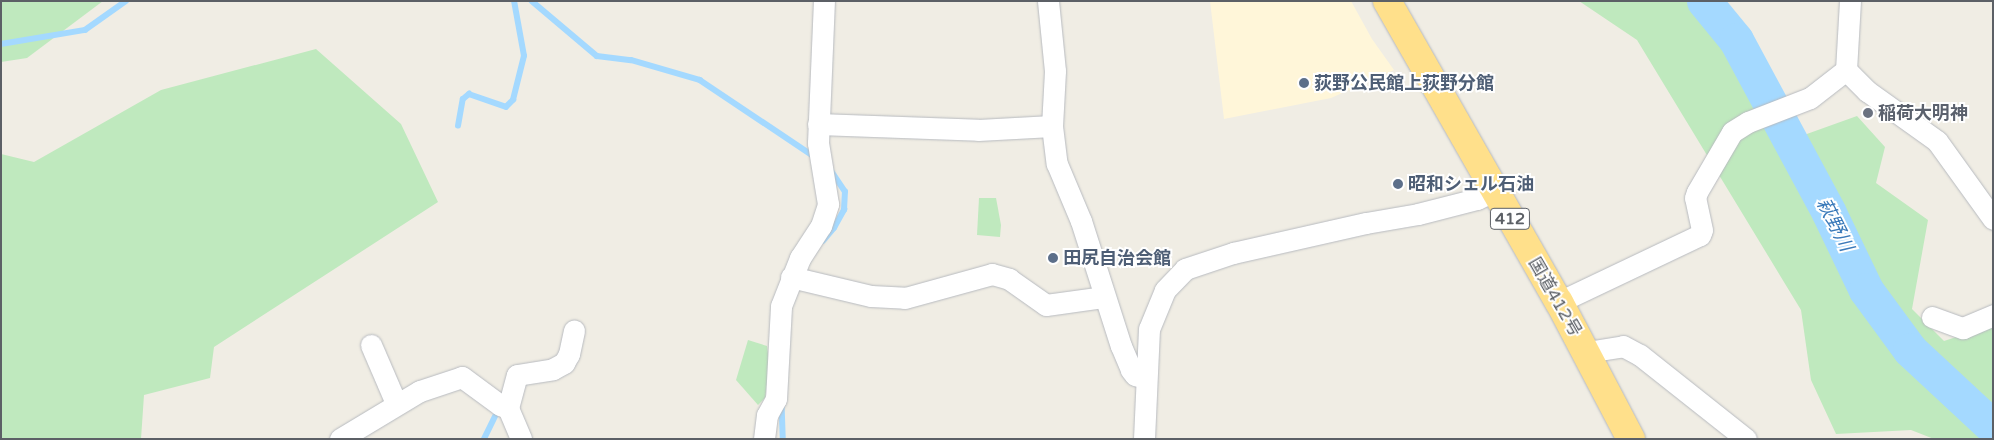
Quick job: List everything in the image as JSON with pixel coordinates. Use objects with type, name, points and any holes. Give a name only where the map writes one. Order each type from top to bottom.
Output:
[{"type":"highway","name":"国道412号","points":[[1387,1],[1587,352],[1631,439]]},
{"type":"street","points":[[764,439],[767,415],[776,399],[780,306],[799,279],[828,204],[818,146],[824,1]]},
{"type":"street","points":[[1048,1],[1055,71],[1052,126],[1057,164],[1081,221],[1104,298],[1131,370],[1135,375],[1146,378]]},
{"type":"street","points":[[1850,1],[1846,70],[1867,91],[1937,141],[1993,219]]},
{"type":"street","points":[[1558,302],[1700,235],[1702,230],[1695,198],[1732,132],[1748,122],[1810,98],[1846,70]]},
{"type":"street","points":[[818,124],[978,130],[1052,126]]},
{"type":"street","points":[[1144,439],[1149,329],[1154,312],[1165,290],[1185,269],[1233,253],[1366,223],[1418,214],[1477,198],[1494,191]]},
{"type":"street","points":[[799,279],[870,296],[905,298],[992,274],[1009,279],[1046,305],[1104,298]]},
{"type":"street","points":[[1932,317],[1964,328],[1993,315]]},
{"type":"street","points":[[521,439],[508,408],[516,375],[553,369],[564,362],[569,354],[574,331]]},
{"type":"street","points":[[371,345],[396,404]]},
{"type":"street","points":[[1587,352],[1623,346],[1640,354],[1746,439]]},
{"type":"street","points":[[340,439],[420,391],[462,377],[500,406],[508,408]]},
{"type":"shaded area","points":[[1210,1],[1351,1],[1372,39],[1394,70],[1331,98],[1224,119]]},
{"type":"green space","points":[[1,1],[103,1],[27,58],[1,62]]},
{"type":"green space","points":[[1579,1],[1695,1],[1703,24],[1804,135],[1857,116],[1885,147],[1876,183],[1928,220],[1912,309],[1944,341],[1993,325],[1993,439],[1934,439],[1911,430],[1836,434],[1811,380],[1801,310],[1637,40]]},
{"type":"green space","points":[[316,49],[401,124],[438,202],[214,347],[210,378],[144,395],[141,439],[1,439],[1,154],[34,162],[161,90]]},
{"type":"green space","points":[[979,198],[996,198],[1001,225],[1000,237],[977,235]]},
{"type":"green space","points":[[748,340],[767,346],[770,367],[765,398],[758,405],[736,380]]},
{"type":"waterway","points":[[1,44],[85,30],[126,1]]},
{"type":"waterway","points":[[458,126],[463,99],[469,94],[506,107],[513,100],[524,56],[514,1]]},
{"type":"waterway","points":[[532,1],[597,56],[631,60],[700,80],[815,157]]},
{"type":"waterway","name":"萩野川","points":[[1704,1],[1736,40],[1829,213],[1866,290],[1910,350],[1993,427]]},
{"type":"waterway","points":[[823,241],[834,228],[844,210],[845,192],[831,171]]},
{"type":"waterway","points":[[782,403],[783,439]]},
{"type":"waterway","points":[[484,439],[495,416]]},
{"type":"place","name":"荻野公民館上荻野分館","points":[[1304,83]]},
{"type":"place","name":"稲荷大明神","points":[[1868,113]]},
{"type":"place","name":"昭和シェル石油","points":[[1398,184]]},
{"type":"place","name":"田尻自治会館","points":[[1053,258]]}]
